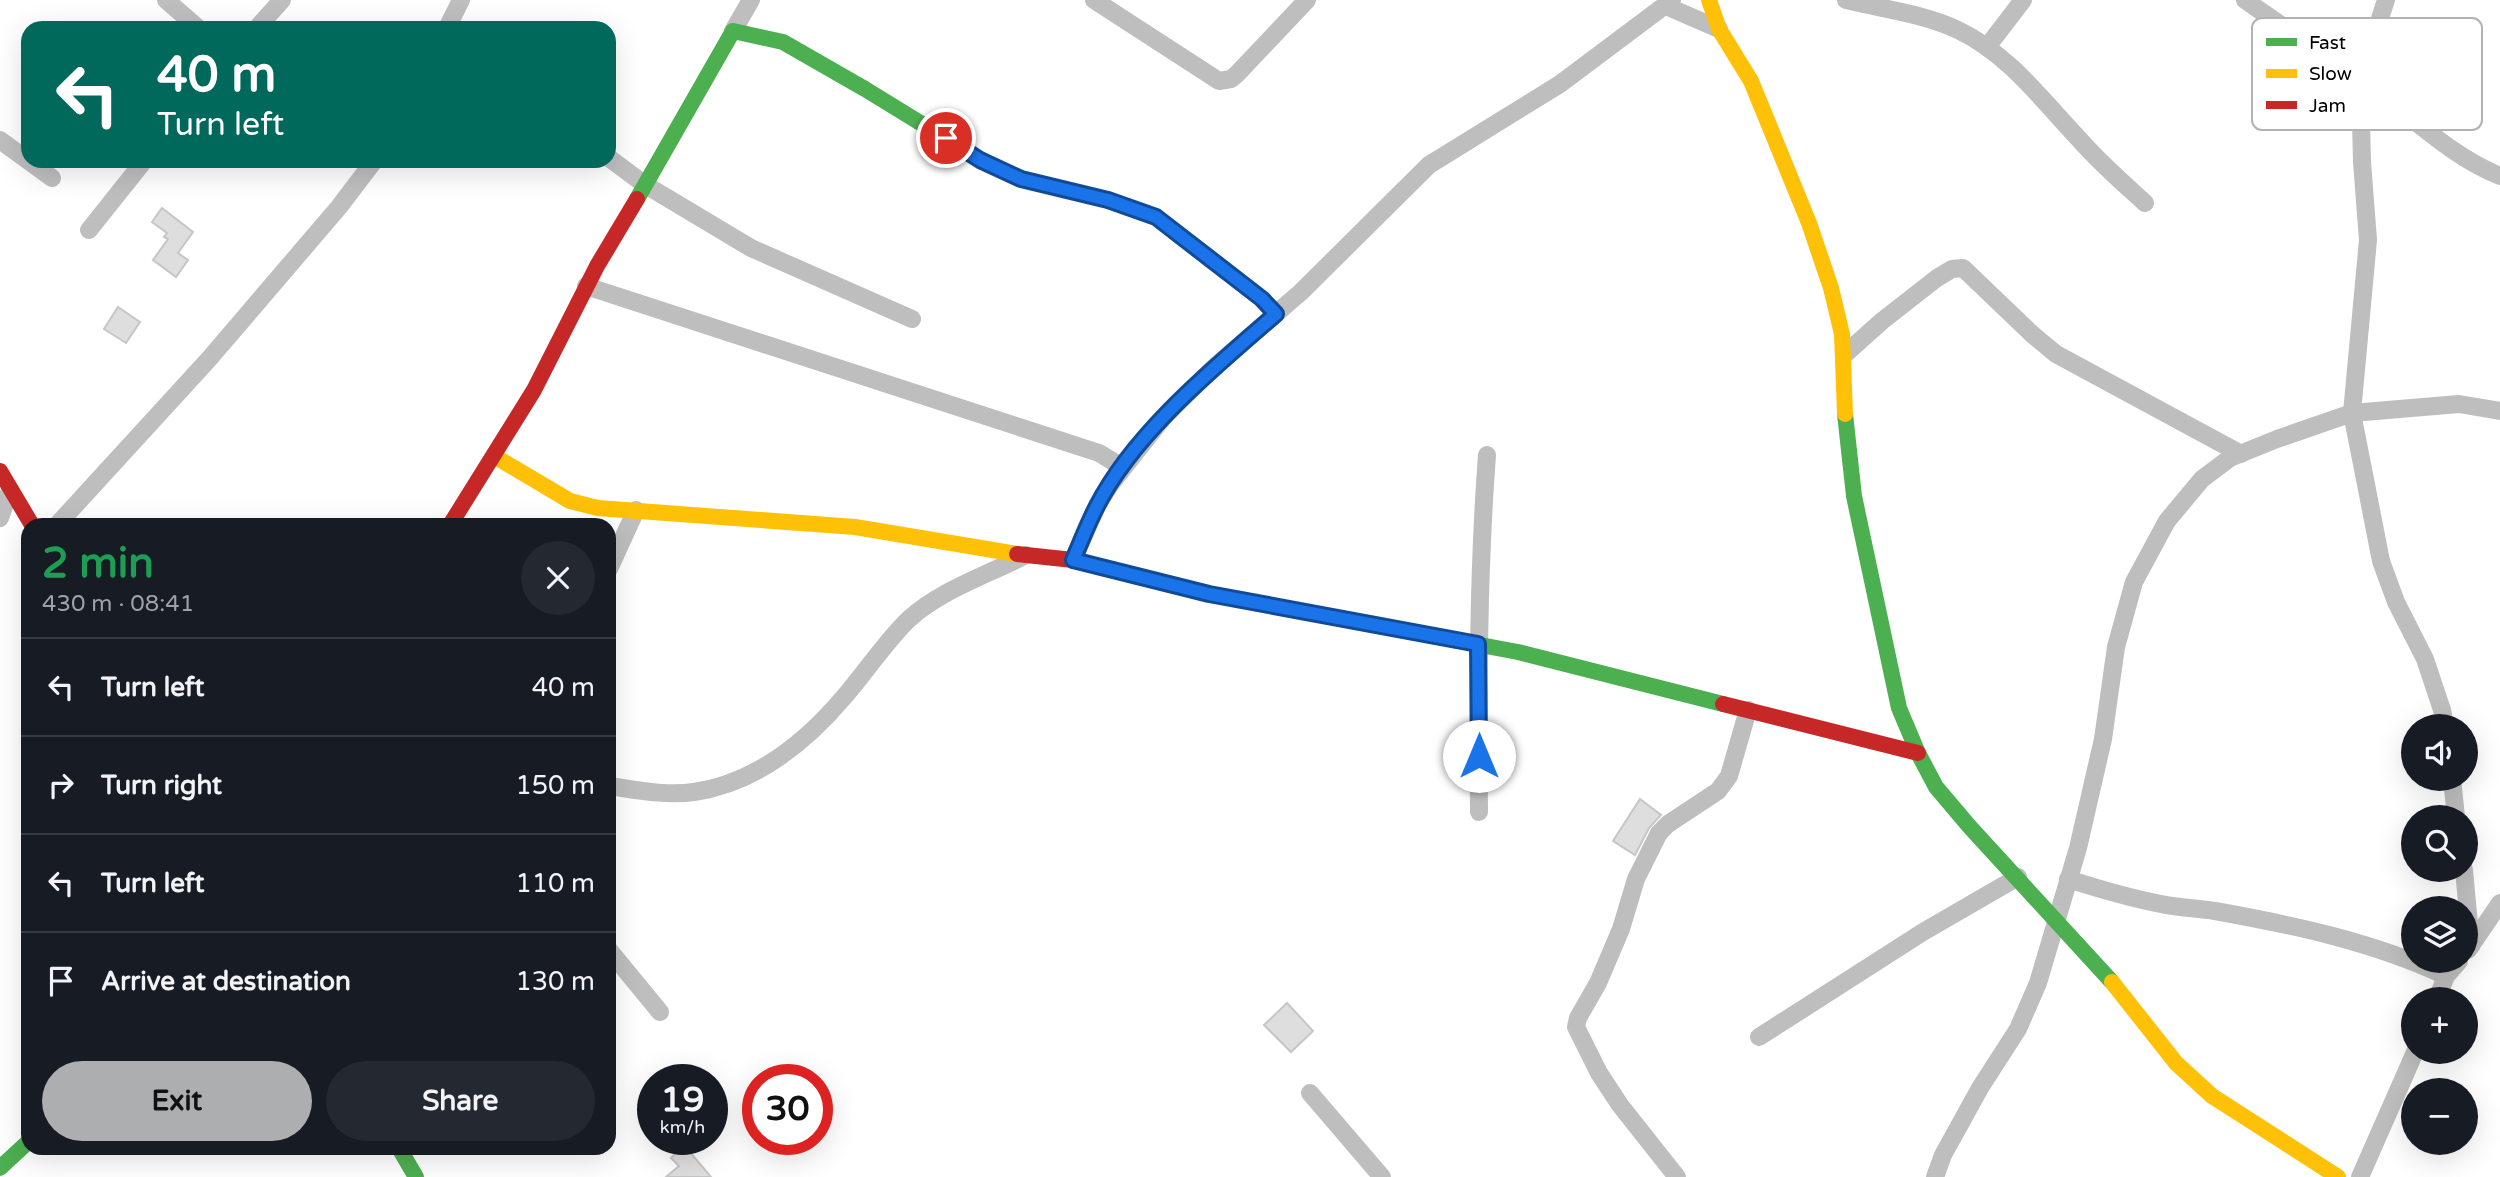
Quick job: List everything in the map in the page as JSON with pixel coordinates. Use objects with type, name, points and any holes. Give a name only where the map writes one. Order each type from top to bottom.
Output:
[{"type":"street","points":[[166,0],[190,21]]},
{"type":"street","points":[[263,21],[282,0]]},
{"type":"street","points":[[450,21],[461,0]]},
{"type":"street","points":[[454,518],[534,390],[586,286],[751,0]]},
{"type":"street","points":[[1094,0],[1219,81],[1231,79],[1237,74],[1307,0]]},
{"type":"street","points":[[1709,0],[1719,29],[1751,81],[1809,223],[1831,288],[1844,355],[1846,438],[1854,495],[1899,708],[1936,787],[2018,877],[2054,922],[2109,978],[2176,1063],[2194,1081],[2212,1096],[2338,1177]]},
{"type":"street","points":[[1846,0],[1928,18],[1960,31],[1987,47],[2018,72],[2096,158],[2144,203]]},
{"type":"street","points":[[1987,47],[2023,0]]},
{"type":"street","points":[[2245,0],[2271,18]]},
{"type":"street","points":[[2380,18],[2386,0]]},
{"type":"street","points":[[1073,560],[1098,505],[1122,467],[1163,418],[1211,370],[1276,314],[1429,164],[1560,85],[1669,3],[1719,29]]},
{"type":"street","points":[[733,31],[783,42],[980,160],[1021,179],[1108,200],[1156,217],[1262,299],[1276,314]]},
{"type":"street","points":[[2361,130],[2368,240],[2352,413],[2381,561],[2396,602],[2425,659],[2443,714]]},
{"type":"street","points":[[2425,130],[2480,168],[2500,176]]},
{"type":"street","points":[[0,140],[21,155]]},
{"type":"street","points":[[616,163],[644,184],[751,248],[912,319]]},
{"type":"street","points":[[38,168],[52,178]]},
{"type":"street","points":[[89,230],[138,168]]},
{"type":"street","points":[[63,518],[209,359],[339,207],[368,168]]},
{"type":"street","points":[[1844,355],[1937,278],[1952,269],[1963,268],[2056,354],[2241,454]]},
{"type":"street","points":[[586,286],[1088,449],[1122,467]]},
{"type":"street","points":[[1936,1177],[1943,1155],[1980,1088],[2018,1029],[2038,983],[2078,848],[2104,739],[2116,648],[2134,582],[2167,521],[2202,479],[2230,458],[2352,413],[2459,404],[2500,411]]},
{"type":"street","points":[[1479,812],[1478,644],[1482,528],[1488,455]]},
{"type":"street","points":[[494,456],[570,501],[617,510],[855,527],[1073,560],[1209,594],[1518,652],[1918,752]]},
{"type":"street","points":[[0,471],[28,518]]},
{"type":"street","points":[[0,518],[10,490]]},
{"type":"street","points":[[616,554],[636,510]]},
{"type":"street","points":[[616,787],[655,793],[693,792],[726,784],[776,761],[817,727],[908,620],[933,601],[1026,555]]},
{"type":"street","points":[[1677,1177],[1620,1105],[1599,1073],[1576,1027],[1578,1017],[1598,983],[1612,951],[1636,879],[1659,833],[1668,824],[1718,791],[1729,776],[1748,710]]},
{"type":"street","points":[[1759,1037],[1923,932],[2018,877]]},
{"type":"street","points":[[2068,879],[2166,905],[2274,922],[2406,957],[2446,976]]},
{"type":"street","points":[[2478,935],[2500,903]]},
{"type":"street","points":[[616,959],[660,1012]]},
{"type":"street","points":[[2442,987],[2449,973]]},
{"type":"street","points":[[2360,1177],[2411,1064]]},
{"type":"street","points":[[1310,1093],[1382,1177]]},
{"type":"street","points":[[9,1177],[0,1168],[21,1148]]},
{"type":"street","points":[[403,1155],[416,1177]]},
{"type":"building","points":[[162,208],[193,232],[178,253],[188,260],[176,277],[153,260],[168,239],[164,237],[167,233],[152,222]]},
{"type":"building","points":[[118,307],[140,322],[126,343],[104,329]]},
{"type":"building","points":[[1640,799],[1661,815],[1649,828],[1635,855],[1613,841]]},
{"type":"building","points":[[1287,1003],[1313,1031],[1291,1052],[1264,1025]]},
{"type":"building","points":[[674,1155],[692,1155],[711,1177],[666,1177],[679,1166],[671,1158]]},
{"type":"traffic: fast","points":[[637,199],[733,31],[783,42],[979,159]]},
{"type":"traffic: fast","points":[[1205,255],[1262,299],[1276,314]]},
{"type":"traffic: fast","points":[[1845,414],[1854,496],[1899,708],[1918,753],[1936,787],[1969,826],[2112,982]]},
{"type":"traffic: fast","points":[[1267,605],[1518,652],[1723,704]]},
{"type":"traffic: fast","points":[[0,1168],[21,1148]]},
{"type":"traffic: fast","points":[[403,1155],[416,1177]]},
{"type":"traffic: slow","points":[[1709,0],[1719,29],[1751,81],[1809,223],[1831,288],[1842,334],[1845,414]]},
{"type":"traffic: slow","points":[[494,456],[570,501],[598,508],[855,527],[1017,554]]},
{"type":"traffic: slow","points":[[2112,982],[2176,1063],[2212,1096],[2338,1177]]},
{"type":"traffic: jam","points":[[979,159],[1021,179],[1108,200],[1156,217],[1205,255]]},
{"type":"traffic: jam","points":[[454,518],[534,390],[597,266],[637,199]]},
{"type":"traffic: jam","points":[[0,471],[28,518]]},
{"type":"traffic: jam","points":[[1017,554],[1073,560],[1209,594],[1267,605]]},
{"type":"traffic: jam","points":[[1723,704],[1918,753]]},
{"type":"route","points":[[946,138],[980,160],[1021,179],[1108,200],[1156,217],[1262,299],[1276,314],[1211,370],[1163,418],[1132,455],[1098,505],[1073,560],[1209,594],[1478,644],[1479,756]]}]
